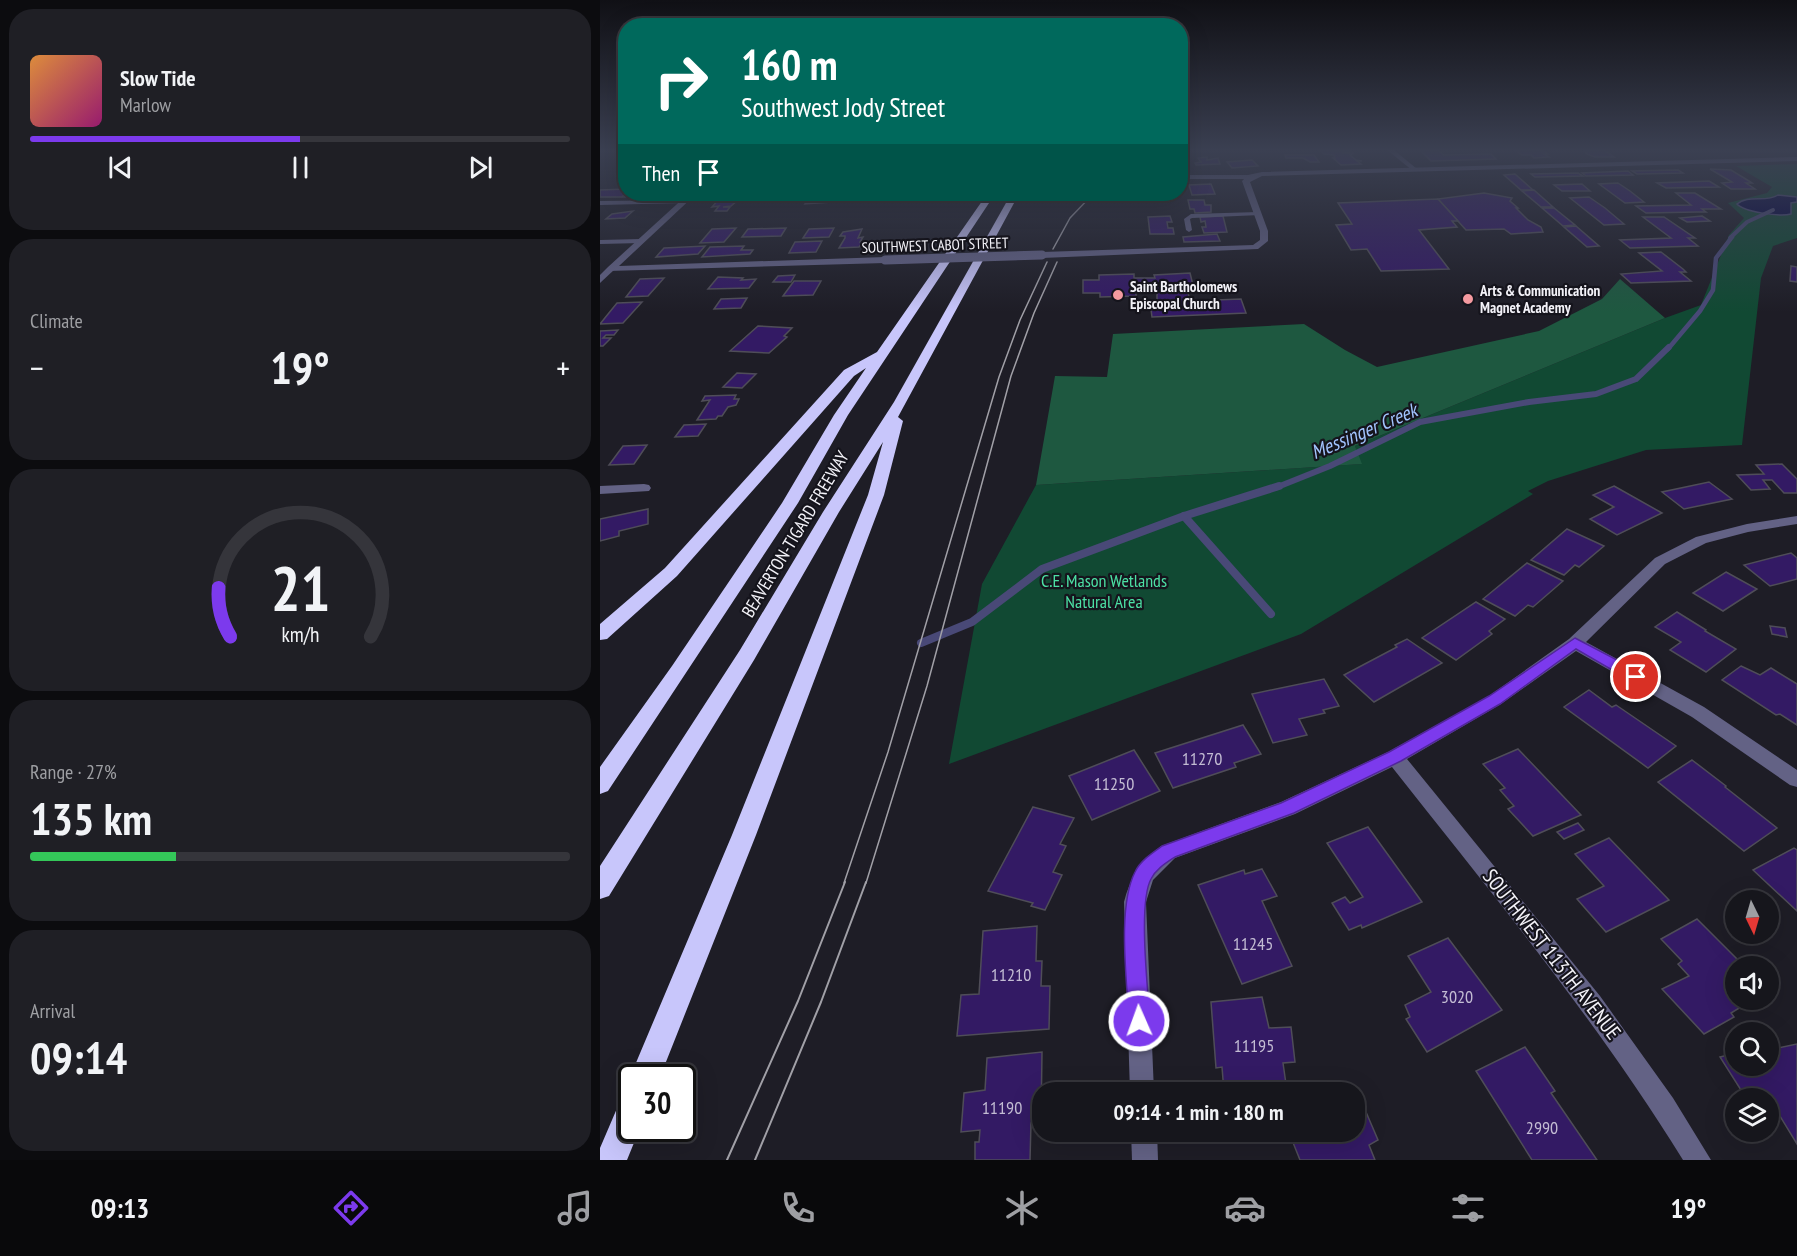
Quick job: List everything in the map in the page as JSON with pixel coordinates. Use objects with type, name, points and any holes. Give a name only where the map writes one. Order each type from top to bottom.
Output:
[{"type":"highway","name":"BEAVERTON-TIGARD FREEWAY","points":[[600,785],[686,661],[790,503],[841,415],[982,204]]},
{"type":"highway","name":"BEAVERTON-TIGARD FREEWAY","points":[[600,888],[747,655],[831,512],[901,402],[1009,204]]},
{"type":"highway","points":[[600,634],[671,572],[849,373],[882,354]]},
{"type":"highway","points":[[650,1064],[744,835],[876,495],[901,402]]},
{"type":"highway","points":[[611,1160],[619,1142]]},
{"type":"street","points":[[600,280],[681,204]]},
{"type":"street","points":[[1254,204],[1258,214]]},
{"type":"street","name":"SOUTHWEST CABOT STREET","points":[[611,269],[1241,249],[1259,245],[1264,241],[1265,237],[1258,214]]},
{"type":"street","points":[[600,490],[644,488]]},
{"type":"street","points":[[1142,1082],[1134,902],[1143,875],[1154,862],[1168,852],[1288,808],[1395,757],[1495,700],[1575,643],[1659,561],[1701,540],[1747,528],[1797,520]]},
{"type":"street","points":[[1575,643],[1698,712],[1797,780]]},
{"type":"street","name":"SOUTHWEST 113TH AVENUE","points":[[1395,757],[1622,1042],[1698,1160]]},
{"type":"street","points":[[1144,1142],[1145,1160]]},
{"type":"lane","points":[[1189,230],[1187,217],[1258,214]]},
{"type":"lane","points":[[600,242],[641,241]]},
{"type":"green space","name":"C.E. Mason Wetlands Natural Area","points":[[1729,204],[1797,204],[1797,238],[1773,246],[1761,278],[1742,445],[1646,450],[1548,481],[1528,491],[1533,494],[1301,634],[949,764],[982,584],[1036,485],[1361,464],[1355,446],[1701,305],[1729,235],[1744,218]]},
{"type":"green space","points":[[1620,279],[1665,318],[1355,446],[1362,464],[1036,485],[1055,376],[1107,377],[1113,334],[1304,324],[1377,367],[1539,331],[1602,299]]},
{"type":"shaded area","points":[[1737,204],[1791,204],[1791,214],[1762,213]]},
{"type":"building","points":[[715,204],[733,204],[723,207],[730,207],[727,211],[715,211],[719,206],[712,207]]},
{"type":"building","points":[[1189,204],[1211,205],[1211,212],[1195,213],[1194,209],[1190,209]]},
{"type":"building","name":"Arts & Communication Magnet Academy","points":[[1339,204],[1443,204],[1458,221],[1452,221],[1457,227],[1419,230],[1449,269],[1381,271],[1367,249],[1351,250],[1336,225],[1352,224]]},
{"type":"building","points":[[1443,204],[1514,204],[1528,220],[1541,227],[1543,232],[1511,234],[1504,229],[1466,230]]},
{"type":"building","points":[[1538,204],[1550,204],[1553,207],[1541,207]]},
{"type":"building","points":[[1578,204],[1599,204],[1624,224],[1604,225]]},
{"type":"building","points":[[1713,204],[1721,209],[1702,209],[1706,212],[1646,213],[1636,206]]},
{"type":"building","points":[[1542,208],[1554,208],[1575,225],[1563,226]]},
{"type":"building","points":[[633,211],[625,218],[606,219],[612,214]]},
{"type":"building","points":[[1170,216],[1172,222],[1167,222],[1168,228],[1173,228],[1174,234],[1150,234],[1148,217]]},
{"type":"building","points":[[1223,216],[1227,232],[1204,233],[1202,227],[1206,227],[1205,221],[1201,222],[1200,217]]},
{"type":"building","points":[[1702,216],[1710,221],[1687,222],[1680,218]]},
{"type":"building","points":[[1643,217],[1664,217],[1695,238],[1688,238],[1698,246],[1630,248],[1620,240],[1671,238]]},
{"type":"building","points":[[1576,226],[1599,246],[1587,247],[1564,227]]},
{"type":"building","points":[[736,228],[724,242],[700,243],[712,229]]},
{"type":"building","points":[[786,228],[781,236],[742,237],[748,229]]},
{"type":"building","points":[[834,228],[829,237],[803,238],[809,229]]},
{"type":"building","points":[[862,229],[858,238],[863,237],[860,242],[863,242],[859,247],[839,248],[845,238],[845,236],[840,236],[843,232]]},
{"type":"building","points":[[1217,234],[1220,241],[1184,242],[1183,237]]},
{"type":"building","points":[[822,241],[816,252],[789,253],[795,242]]},
{"type":"building","points":[[705,246],[698,254],[656,257],[664,248]]},
{"type":"building","points":[[744,246],[741,250],[753,250],[750,254],[702,257],[710,247]]},
{"type":"building","points":[[1661,252],[1683,269],[1686,272],[1680,272],[1691,281],[1631,283],[1621,274],[1662,271],[1639,253]]},
{"type":"building","points":[[1791,266],[1797,267],[1797,282],[1790,281]]},
{"type":"building","name":"Saint Bartholomews Episcopal Church","points":[[1190,273],[1195,293],[1188,293],[1190,301],[1241,299],[1246,313],[1152,317],[1150,302],[1157,302],[1157,291],[1136,292],[1136,296],[1100,297],[1100,293],[1083,293],[1083,280],[1099,280],[1099,275],[1134,274],[1134,278],[1155,278],[1154,275]]},
{"type":"building","points":[[795,275],[791,282],[773,282],[778,276]]},
{"type":"building","points":[[718,277],[756,279],[749,288],[708,289]]},
{"type":"building","points":[[664,278],[648,296],[626,297],[640,279]]},
{"type":"building","points":[[794,281],[821,281],[813,295],[783,296]]},
{"type":"building","points":[[747,298],[741,308],[714,309],[721,299]]},
{"type":"building","points":[[642,302],[623,323],[600,324],[617,303]]},
{"type":"building","points":[[758,326],[792,328],[784,336],[787,337],[769,353],[730,351]]},
{"type":"building","points":[[618,330],[614,335],[606,335],[603,338],[611,338],[600,346],[600,331]]},
{"type":"building","points":[[737,373],[756,374],[742,388],[723,387]]},
{"type":"building","points":[[736,395],[734,399],[739,399],[736,405],[728,407],[722,416],[716,419],[697,420],[710,400],[702,401],[705,396]]},
{"type":"building","points":[[706,424],[698,436],[675,437],[684,425]]},
{"type":"building","points":[[647,445],[634,464],[609,465],[623,446]]},
{"type":"building","points":[[1782,464],[1797,479],[1797,493],[1784,493],[1772,480],[1763,480],[1770,489],[1751,490],[1737,475],[1764,474],[1756,465]]},
{"type":"building","points":[[1709,482],[1732,499],[1684,509],[1662,492]]},
{"type":"building","points":[[1614,486],[1662,513],[1617,535],[1590,519],[1614,507],[1593,495]]},
{"type":"building","points":[[648,509],[648,524],[619,531],[619,536],[600,541],[600,519]]},
{"type":"building","points":[[1567,529],[1604,546],[1579,567],[1575,565],[1564,575],[1531,560]]},
{"type":"building","points":[[1791,553],[1797,558],[1797,579],[1770,586],[1744,565]]},
{"type":"building","points":[[1527,563],[1563,581],[1533,607],[1528,605],[1515,616],[1483,599]]},
{"type":"building","points":[[1726,572],[1757,589],[1723,611],[1693,593]]},
{"type":"building","points":[[1476,602],[1505,619],[1489,631],[1492,634],[1456,660],[1422,638]]},
{"type":"building","points":[[1677,612],[1736,649],[1706,672],[1670,650],[1681,642],[1655,627]]},
{"type":"building","points":[[1770,626],[1785,628],[1787,637],[1772,634]]},
{"type":"building","points":[[1407,639],[1442,663],[1374,702],[1344,675],[1397,647],[1395,645]]},
{"type":"building","points":[[1741,666],[1760,675],[1771,668],[1797,684],[1797,725],[1780,714],[1776,715],[1722,680]]},
{"type":"building","points":[[1324,679],[1339,706],[1323,710],[1325,713],[1299,719],[1307,735],[1273,743],[1252,694]]},
{"type":"building","points":[[1589,690],[1612,707],[1616,705],[1676,746],[1648,768],[1564,707]]},
{"type":"building","points":[[1243,725],[1261,754],[1234,763],[1236,767],[1173,788],[1155,753]]},
{"type":"building","points":[[1518,749],[1581,815],[1533,836],[1508,809],[1514,806],[1500,790],[1505,788],[1483,764]]},
{"type":"building","points":[[1134,750],[1160,791],[1092,820],[1069,776]]},
{"type":"building","points":[[1692,760],[1777,828],[1744,851],[1658,782]]},
{"type":"building","points":[[1033,807],[1074,818],[1060,844],[1066,846],[1053,872],[1062,875],[1045,910],[1031,906],[1033,903],[988,891]]},
{"type":"building","points":[[1578,823],[1584,830],[1564,839],[1557,832]]},
{"type":"building","points":[[1368,827],[1422,902],[1362,928],[1361,925],[1349,930],[1332,903],[1345,897],[1350,903],[1363,897],[1327,843]]},
{"type":"building","points":[[1609,838],[1669,900],[1606,932],[1577,899],[1604,886],[1575,854]]},
{"type":"building","points":[[1794,848],[1797,850],[1797,911],[1779,894],[1779,890],[1774,890],[1753,870]]},
{"type":"building","points":[[1262,869],[1277,896],[1262,901],[1292,966],[1242,984],[1198,885],[1244,870],[1245,874]]},
{"type":"building","points":[[1697,919],[1734,956],[1725,956],[1725,1010],[1736,1010],[1731,1013],[1734,1017],[1704,1034],[1662,989],[1689,976],[1678,964],[1682,961],[1661,939]]},
{"type":"building","points":[[1037,926],[1036,961],[1042,961],[1041,986],[1050,986],[1049,1029],[957,1036],[961,995],[979,994],[983,931]]},
{"type":"building","points":[[1448,938],[1502,1010],[1427,1052],[1406,1019],[1410,1017],[1405,1005],[1431,992],[1408,956]]},
{"type":"building","points":[[1262,997],[1269,1028],[1291,1027],[1295,1062],[1283,1063],[1286,1082],[1223,1082],[1222,1067],[1216,1068],[1211,1002]]},
{"type":"building","points":[[1797,1044],[1797,1144],[1779,1114],[1779,1088],[1740,1088],[1732,1076],[1779,1076],[1779,1048]]},
{"type":"building","points":[[1525,1047],[1555,1091],[1551,1093],[1597,1160],[1532,1160],[1476,1071]]},
{"type":"building","points":[[1042,1052],[1042,1082],[1032,1082],[1030,1160],[975,1160],[975,1142],[979,1142],[980,1130],[961,1132],[964,1093],[985,1090],[987,1058]]},
{"type":"building","points":[[1725,1056],[1725,1065],[1720,1057]]},
{"type":"building","points":[[1365,1112],[1378,1140],[1369,1145],[1375,1160],[1300,1160],[1293,1142],[1365,1142]]},
{"type":"waterway","name":"Messinger Creek","points":[[1730,238],[1747,222],[1773,210]]},
{"type":"waterway","name":"Messinger Creek","points":[[1668,349],[1700,311],[1713,290],[1716,258],[1732,237]]},
{"type":"waterway","name":"Messinger Creek","points":[[1275,488],[1330,466],[1420,422],[1529,402],[1596,394],[1636,379],[1669,347]]},
{"type":"waterway","name":"Messinger Creek","points":[[1184,516],[1279,486]]},
{"type":"waterway","name":"Messinger Creek","points":[[921,643],[972,622],[1042,569],[1184,516]]},
{"type":"waterway","points":[[1184,516],[1271,614]]},
{"type":"tram line","points":[[1053,249],[1070,218],[1083,204]]},
{"type":"tram line","points":[[844,883],[888,752],[999,377],[1020,320],[1047,262]]},
{"type":"tram line","points":[[866,883],[927,686],[1011,376],[1034,313],[1057,262]]},
{"type":"tram line","points":[[727,1160],[798,1001],[845,882]]},
{"type":"tram line","points":[[755,1160],[821,1002],[866,882]]},
{"type":"place","name":"Saint Bartholomews Episcopal Church","points":[[1118,295]]},
{"type":"place","name":"Arts & Communication Magnet Academy","points":[[1468,299]]},
{"type":"route","points":[[1139,1021],[1134,902],[1143,875],[1154,862],[1168,852],[1288,808],[1395,757],[1495,700],[1575,643],[1636,677]]}]
